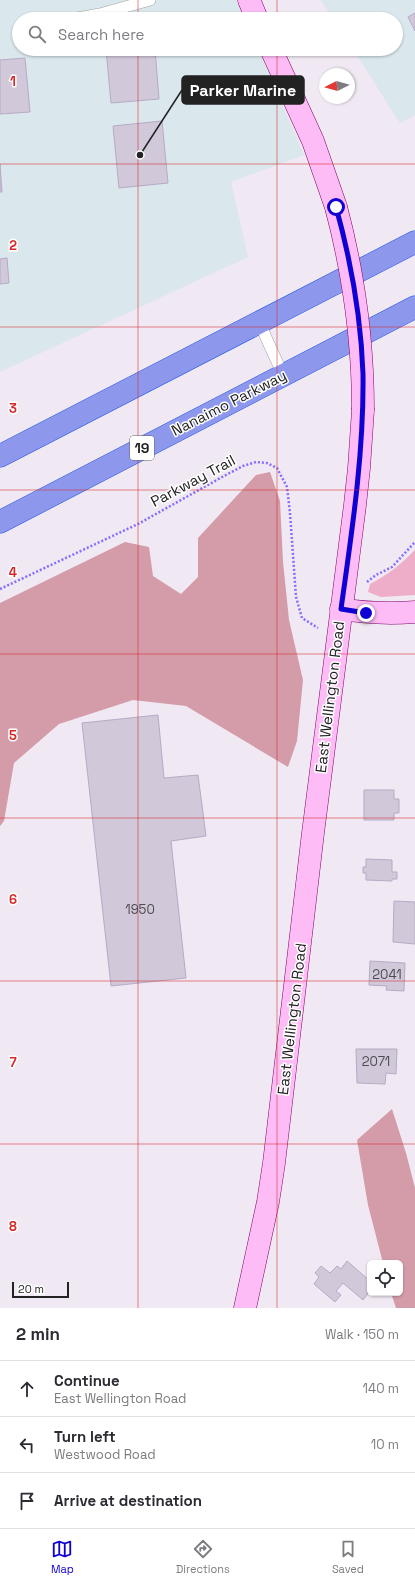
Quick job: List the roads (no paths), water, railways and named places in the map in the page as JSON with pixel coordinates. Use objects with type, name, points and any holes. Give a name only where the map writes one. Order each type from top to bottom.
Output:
[{"type":"highway","points":[[0,456],[415,242]]},
{"type":"highway","name":"Nanaimo Parkway","points":[[0,522],[415,307]]},
{"type":"street","points":[[249,0],[254,12]]},
{"type":"street","name":"East Wellington Road","points":[[245,1308],[268,1202],[274,1163],[313,832],[359,468],[363,410],[363,373],[358,313],[346,243],[336,207],[313,141],[274,56]]},
{"type":"street","points":[[341,609],[366,613],[390,614],[415,612]]},
{"type":"lane","points":[[107,12],[150,0]]},
{"type":"lane","points":[[259,322],[283,375]]},
{"type":"place","name":"Parker Marine","points":[[140,155]]}]
